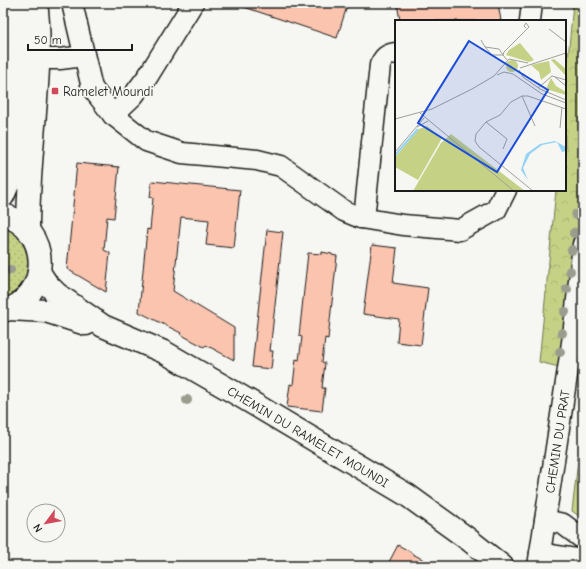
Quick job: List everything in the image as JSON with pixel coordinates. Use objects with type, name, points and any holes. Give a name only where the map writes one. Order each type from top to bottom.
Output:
[{"type":"main road","points":[[15,3],[20,57],[34,134],[29,177],[28,230]]},
{"type":"main road","points":[[3,196],[11,171],[20,57],[38,17],[36,3]]},
{"type":"main road","name":"CHEMIN DU RAMELET MOUNDI","points":[[3,215],[17,222],[28,230],[36,243],[40,257],[40,272],[36,284],[20,303],[6,310]]},
{"type":"main road","name":"CHEMIN DU RAMELET MOUNDI","points":[[40,272],[47,284],[56,294],[103,326],[164,352],[407,495],[468,539],[502,566]]},
{"type":"main road","name":"CHEMIN DU RAMELET MOUNDI","points":[[6,310],[46,311],[89,325],[103,326]]},
{"type":"street","points":[[72,3],[92,88],[113,115],[146,141],[182,153],[257,160],[281,166],[344,211],[361,218],[403,226],[460,230],[496,210],[506,191]]},
{"type":"street","points":[[113,115],[133,96],[148,76],[193,3]]},
{"type":"street","points":[[530,20],[532,3]]},
{"type":"street","points":[[361,218],[365,209],[380,65],[383,58],[389,54],[395,53]]},
{"type":"street","points":[[20,57],[60,59],[84,56]]},
{"type":"street","name":"CHEMIN DU PRAT","points":[[583,244],[573,336],[539,560],[583,560]]},
{"type":"street","points":[[545,520],[563,524],[583,539]]},
{"type":"green space","points":[[573,3],[583,3],[583,373],[539,362],[556,191],[566,191],[566,81]]},
{"type":"green space","points":[[3,228],[14,233],[20,239],[27,254],[28,270],[22,285],[12,295],[3,299]]},
{"type":"green space","points":[[583,419],[583,519],[572,511]]},
{"type":"building","points":[[239,3],[348,3],[337,38],[238,5]]},
{"type":"building","points":[[397,3],[432,3],[432,7],[457,3],[498,3],[501,20],[400,20]]},
{"type":"building","points":[[77,163],[119,167],[114,218],[107,217],[104,250],[110,253],[106,292],[67,269]]},
{"type":"building","points":[[152,181],[240,190],[234,248],[206,245],[209,220],[181,217],[173,291],[234,328],[234,360],[206,345],[204,347],[180,334],[181,333],[139,312],[147,229],[150,230],[153,198],[150,197]]},
{"type":"building","points":[[267,230],[283,232],[270,351],[273,351],[271,369],[252,367]]},
{"type":"building","points":[[372,245],[397,248],[393,283],[428,288],[421,345],[397,342],[399,319],[363,314]]},
{"type":"building","points":[[322,252],[337,256],[328,339],[325,338],[322,362],[325,363],[322,388],[325,388],[322,411],[287,407],[290,384],[293,385],[296,359],[299,360],[302,337],[299,336],[308,253],[322,254]]},
{"type":"building","points":[[398,545],[435,566],[396,566],[389,562]]},
{"type":"place","name":"Ramelet Moundi","points":[[55,91]]}]
